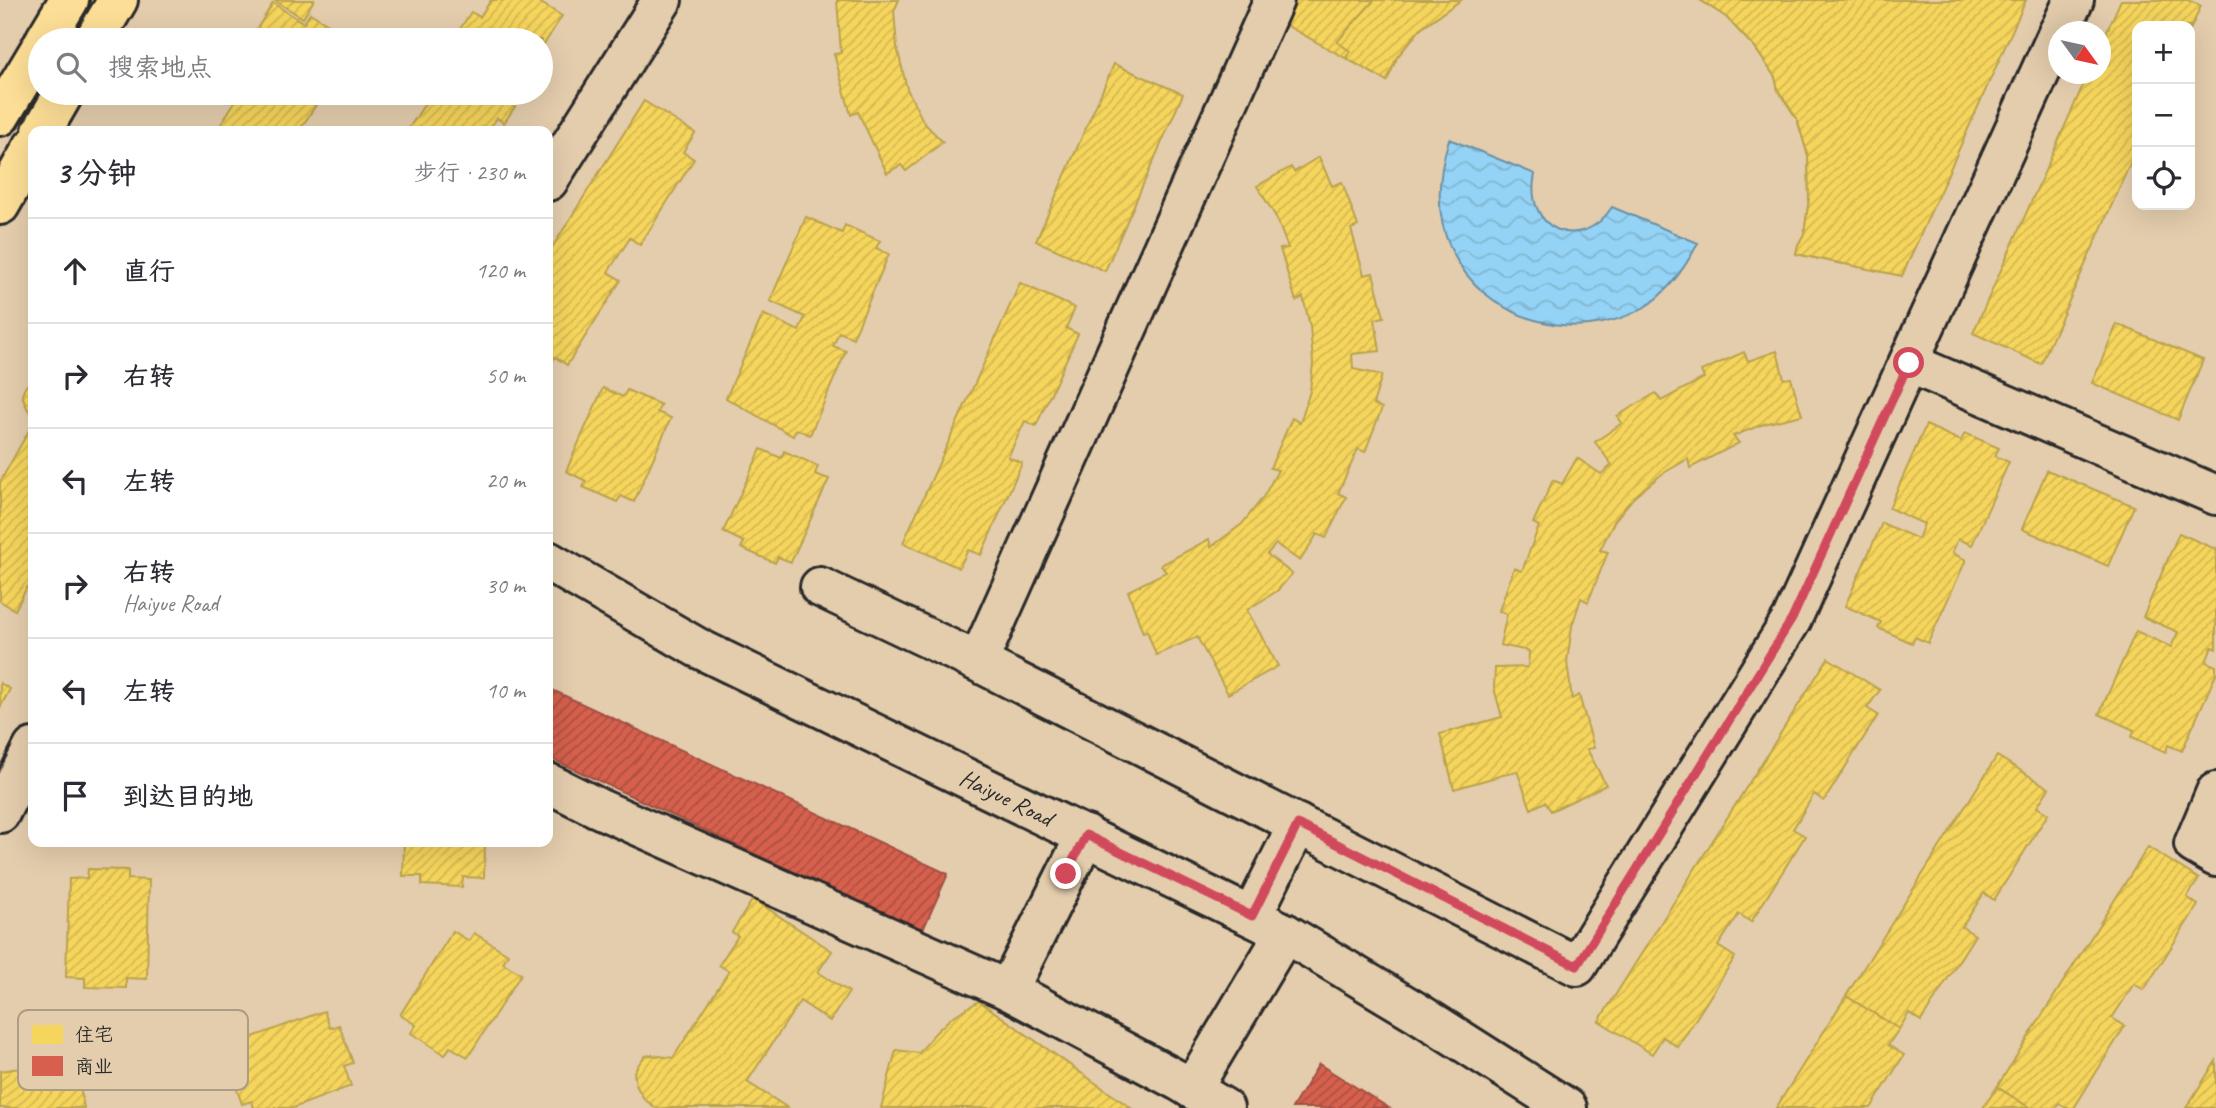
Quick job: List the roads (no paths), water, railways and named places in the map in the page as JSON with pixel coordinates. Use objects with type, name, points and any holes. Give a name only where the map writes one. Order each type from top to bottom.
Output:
[{"type":"main road","points":[[52,28],[69,0]]},
{"type":"main road","points":[[101,28],[118,0]]},
{"type":"main road","points":[[0,117],[28,69]]},
{"type":"main road","points":[[46,126],[58,105]]},
{"type":"main road","points":[[0,205],[28,159]]},
{"type":"street","points":[[553,173],[662,0]]},
{"type":"street","points":[[978,662],[1274,0]]},
{"type":"street","points":[[2064,21],[2074,0]]},
{"type":"street","points":[[820,587],[978,662],[1577,966],[1792,619],[2048,56]]},
{"type":"street","points":[[0,125],[28,143]]},
{"type":"street","points":[[1909,363],[2216,495]]},
{"type":"street","name":"Haiyue Road","points":[[553,564],[698,648],[1268,924],[1419,1013],[1567,1108]]},
{"type":"street","points":[[0,813],[28,758]]},
{"type":"street","points":[[553,786],[597,808],[1008,990],[1208,1099],[1268,924],[1298,824]]},
{"type":"street","points":[[2216,792],[2194,844],[2216,857]]},
{"type":"street","points":[[1008,990],[1086,835]]},
{"type":"water","points":[[1449,139],[1535,174],[1534,193],[1538,210],[1546,222],[1557,230],[1585,230],[1599,222],[1612,207],[1698,243],[1668,287],[1643,308],[1617,319],[1589,325],[1562,325],[1534,320],[1509,309],[1486,294],[1466,274],[1451,249],[1440,208],[1440,180]]}]
